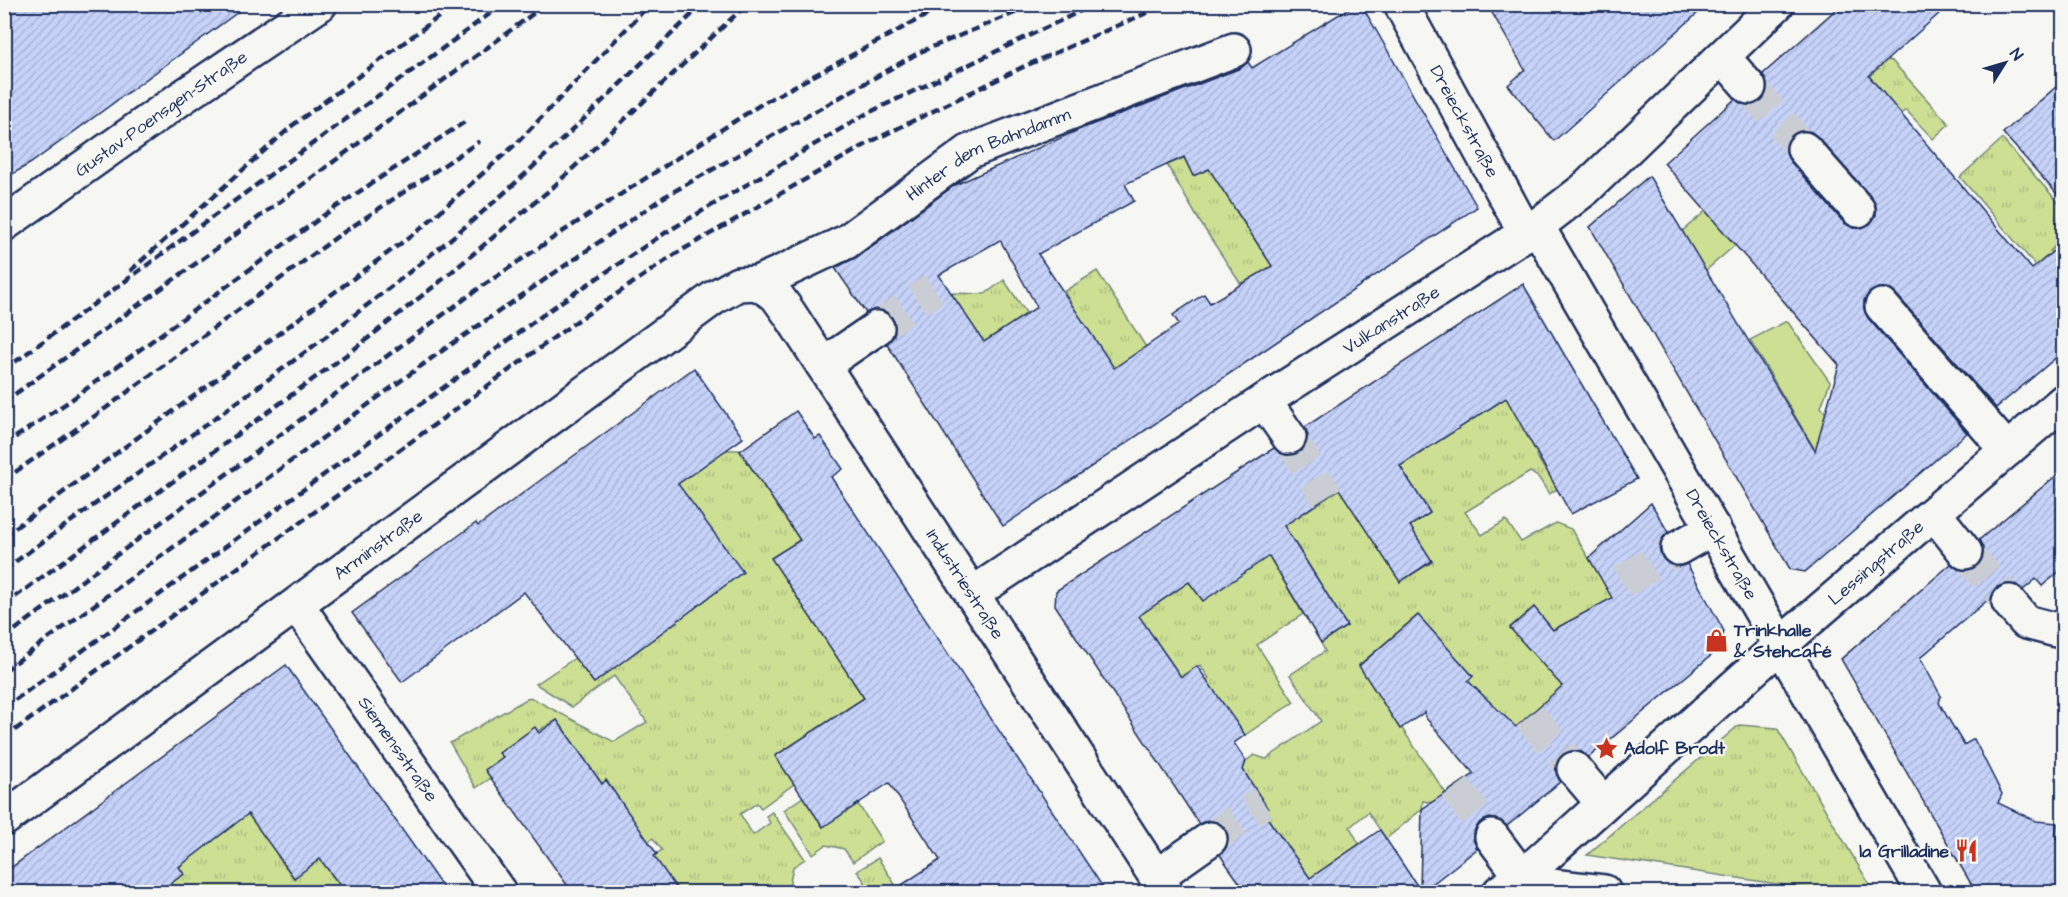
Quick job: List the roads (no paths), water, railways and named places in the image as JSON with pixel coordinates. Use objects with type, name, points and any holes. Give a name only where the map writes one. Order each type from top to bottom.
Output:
[{"type":"street","name":"Gustav-Poensgen-Straße","points":[[4,224],[184,96],[320,4]]},
{"type":"street","name":"Vulkanstraße","points":[[972,594],[1264,400],[1532,230],[1585,189],[1777,4]]},
{"type":"street","name":"Dreieckstraße","points":[[1403,8],[1532,230],[1713,528],[1924,892]]},
{"type":"street","name":"Hinter dem Bahndamm","points":[[757,283],[846,242],[970,151],[1234,50]]},
{"type":"street","points":[[1722,57],[1749,87]]},
{"type":"street","points":[[1804,149],[1858,210]]},
{"type":"street","name":"Industriestraße","points":[[757,283],[776,295],[823,365],[1161,885]]},
{"type":"street","name":"Arminstraße","points":[[4,819],[715,297],[738,284],[757,283]]},
{"type":"street","points":[[1882,306],[2007,450]]},
{"type":"street","points":[[823,365],[877,328]]},
{"type":"street","points":[[1264,400],[1289,437]]},
{"type":"street","name":"Lessingstraße","points":[[1512,884],[1780,646],[2064,401]]},
{"type":"street","points":[[1934,513],[1965,552]]},
{"type":"street","points":[[1678,548],[1713,528]]},
{"type":"street","points":[[2010,602],[2026,622],[2064,632]]},
{"type":"street","name":"Siemensstraße","points":[[297,605],[499,892]]},
{"type":"street","points":[[1574,769],[1602,802]]},
{"type":"street","points":[[1492,837],[1512,884],[1604,892]]},
{"type":"street","points":[[1161,885],[1210,839]]},
{"type":"tunnel","points":[[1749,87],[1804,149]]},
{"type":"tunnel","points":[[877,328],[934,289]]},
{"type":"tunnel","points":[[1289,437],[1327,497]]},
{"type":"tunnel","points":[[1622,582],[1678,548]]},
{"type":"tunnel","points":[[1965,552],[2009,602]]},
{"type":"tunnel","points":[[1529,716],[1574,769]]},
{"type":"tunnel","points":[[1455,788],[1492,837]]},
{"type":"tunnel","points":[[1210,839],[1263,802]]},
{"type":"railway","points":[[130,271],[293,125],[456,4]]},
{"type":"railway","points":[[4,370],[503,4]]},
{"type":"railway","points":[[4,402],[216,249],[546,4]]},
{"type":"railway","points":[[4,536],[419,230],[516,144],[650,4]]},
{"type":"railway","points":[[4,570],[300,356],[416,267],[531,169],[703,4]]},
{"type":"railway","points":[[4,605],[353,350],[442,280],[552,188],[747,4]]},
{"type":"railway","points":[[4,638],[478,289],[562,232],[763,103],[947,4]]},
{"type":"railway","points":[[4,671],[436,355],[664,197],[920,52],[1036,4]]},
{"type":"railway","points":[[4,708],[558,304],[665,233],[866,114],[1095,4]]},
{"type":"railway","points":[[4,738],[574,323],[677,253],[874,140],[1025,66],[1167,4]]},
{"type":"railway","points":[[4,445],[71,400],[327,213],[466,121]]},
{"type":"railway","points":[[4,480],[106,408],[338,236],[480,141]]},
{"type":"place","name":"Trinkhalle & Stehcafé","points":[[1716,640]]},
{"type":"place","name":"Adolf Brodt","points":[[1606,748]]},
{"type":"place","name":"la Grilladine","points":[[1967,851]]}]
